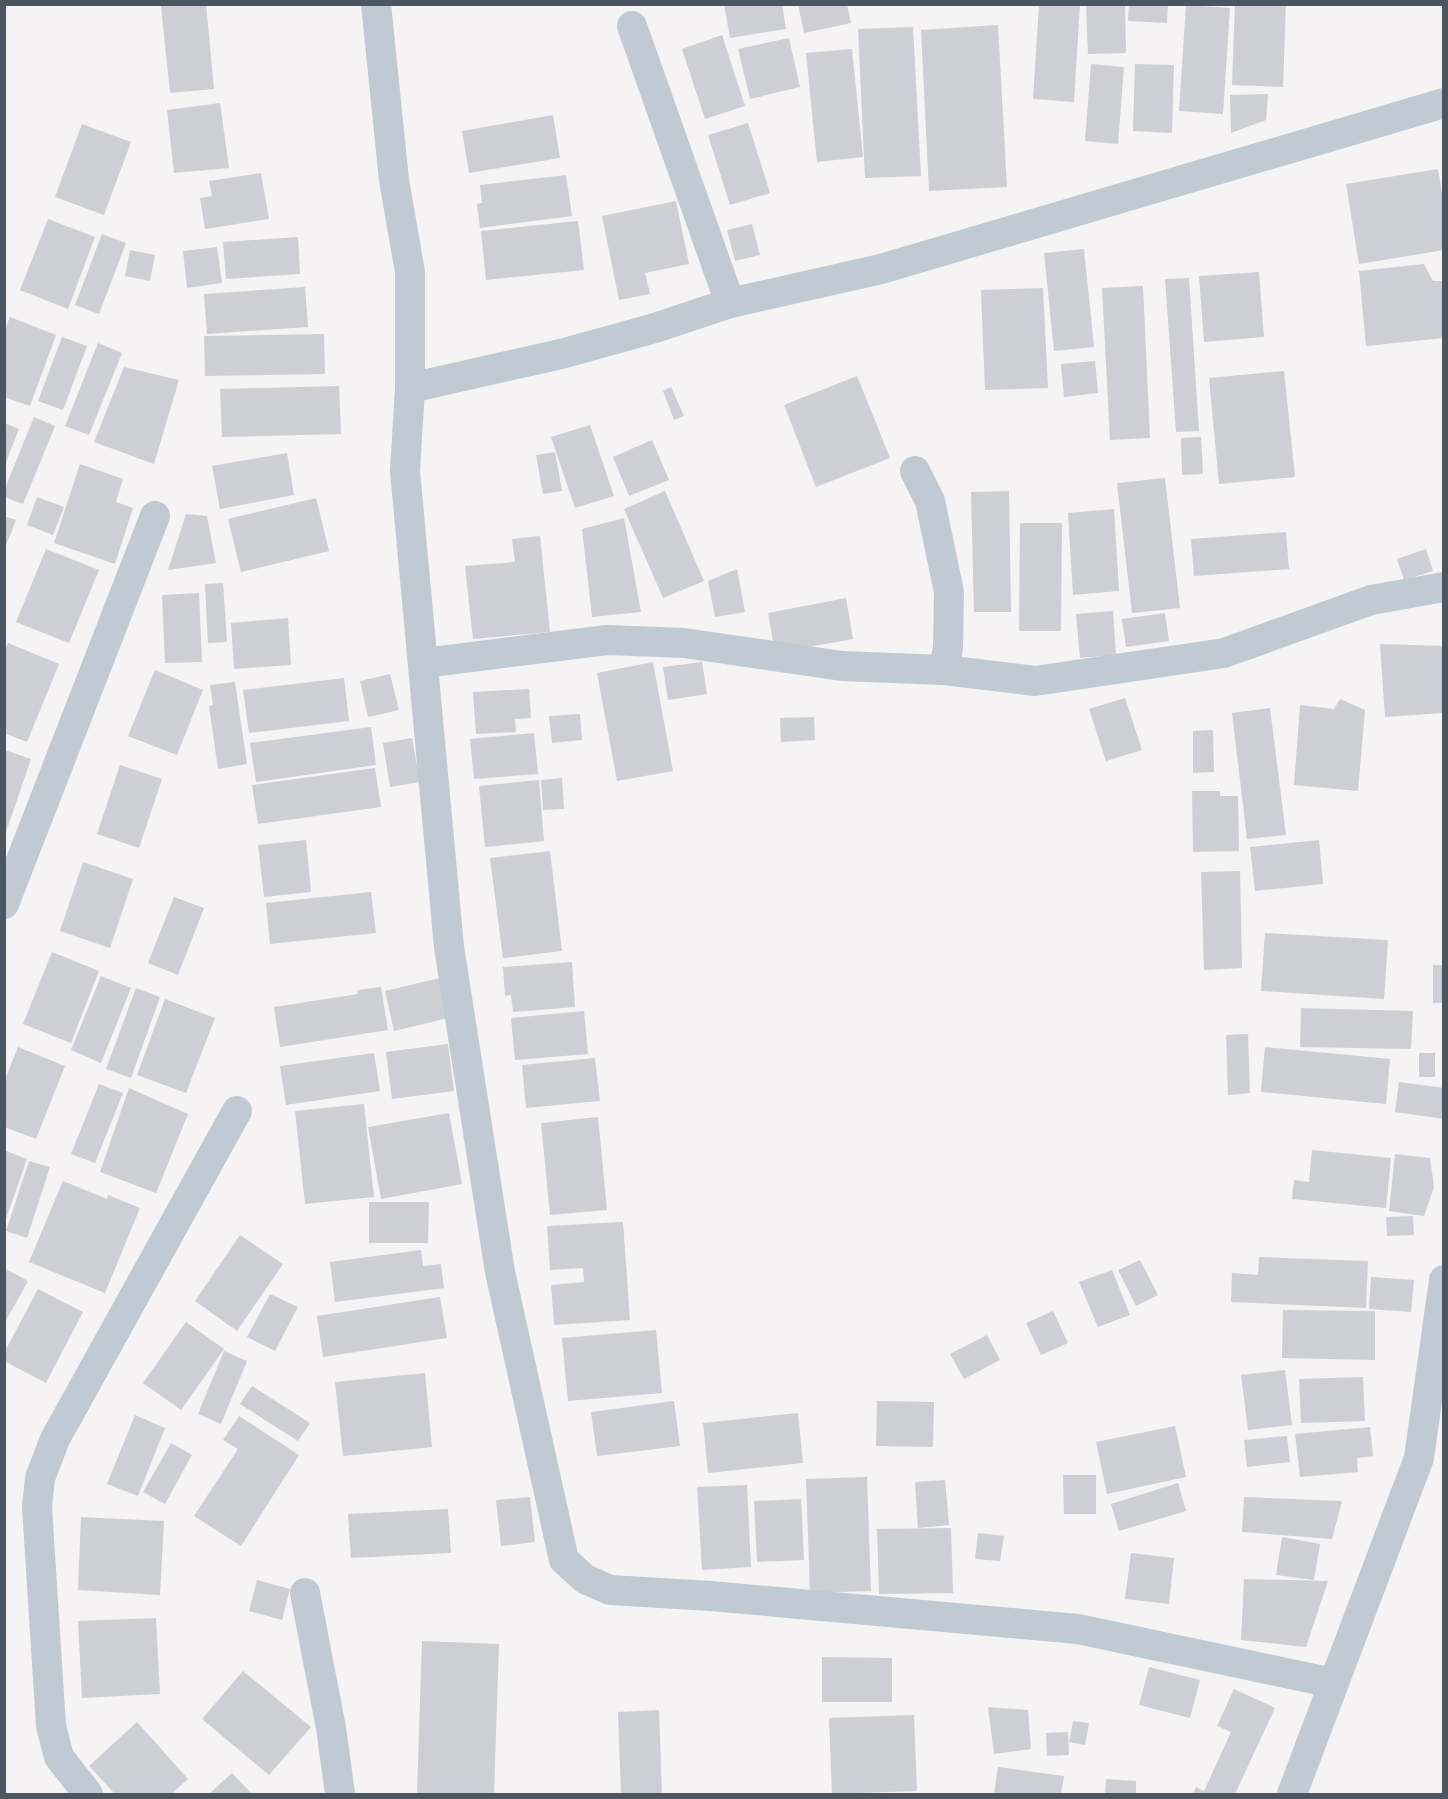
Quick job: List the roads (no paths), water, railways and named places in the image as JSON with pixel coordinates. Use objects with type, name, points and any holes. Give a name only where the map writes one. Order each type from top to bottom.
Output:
[{"type":"street","points":[[376,4],[394,180],[410,272],[410,388],[405,471],[450,947],[500,1272],[564,1560],[585,1580],[610,1590],[711,1596],[1078,1629],[1333,1683]]},
{"type":"street","points":[[633,26],[730,303]]},
{"type":"street","points":[[410,388],[582,348],[655,328],[730,303],[881,269],[1443,103]]},
{"type":"street","points":[[915,471],[930,501],[949,591],[948,647],[944,670]]},
{"type":"street","points":[[4,904],[155,516]]},
{"type":"street","points":[[424,663],[607,640],[684,643],[842,666],[944,670],[1035,681],[1224,653],[1371,600],[1443,587]]},
{"type":"street","points":[[88,1794],[59,1757],[51,1726],[37,1507],[40,1478],[55,1439],[237,1111]]},
{"type":"street","points":[[1292,1794],[1419,1458],[1443,1280]]},
{"type":"street","points":[[305,1593],[331,1728],[340,1794]]}]
